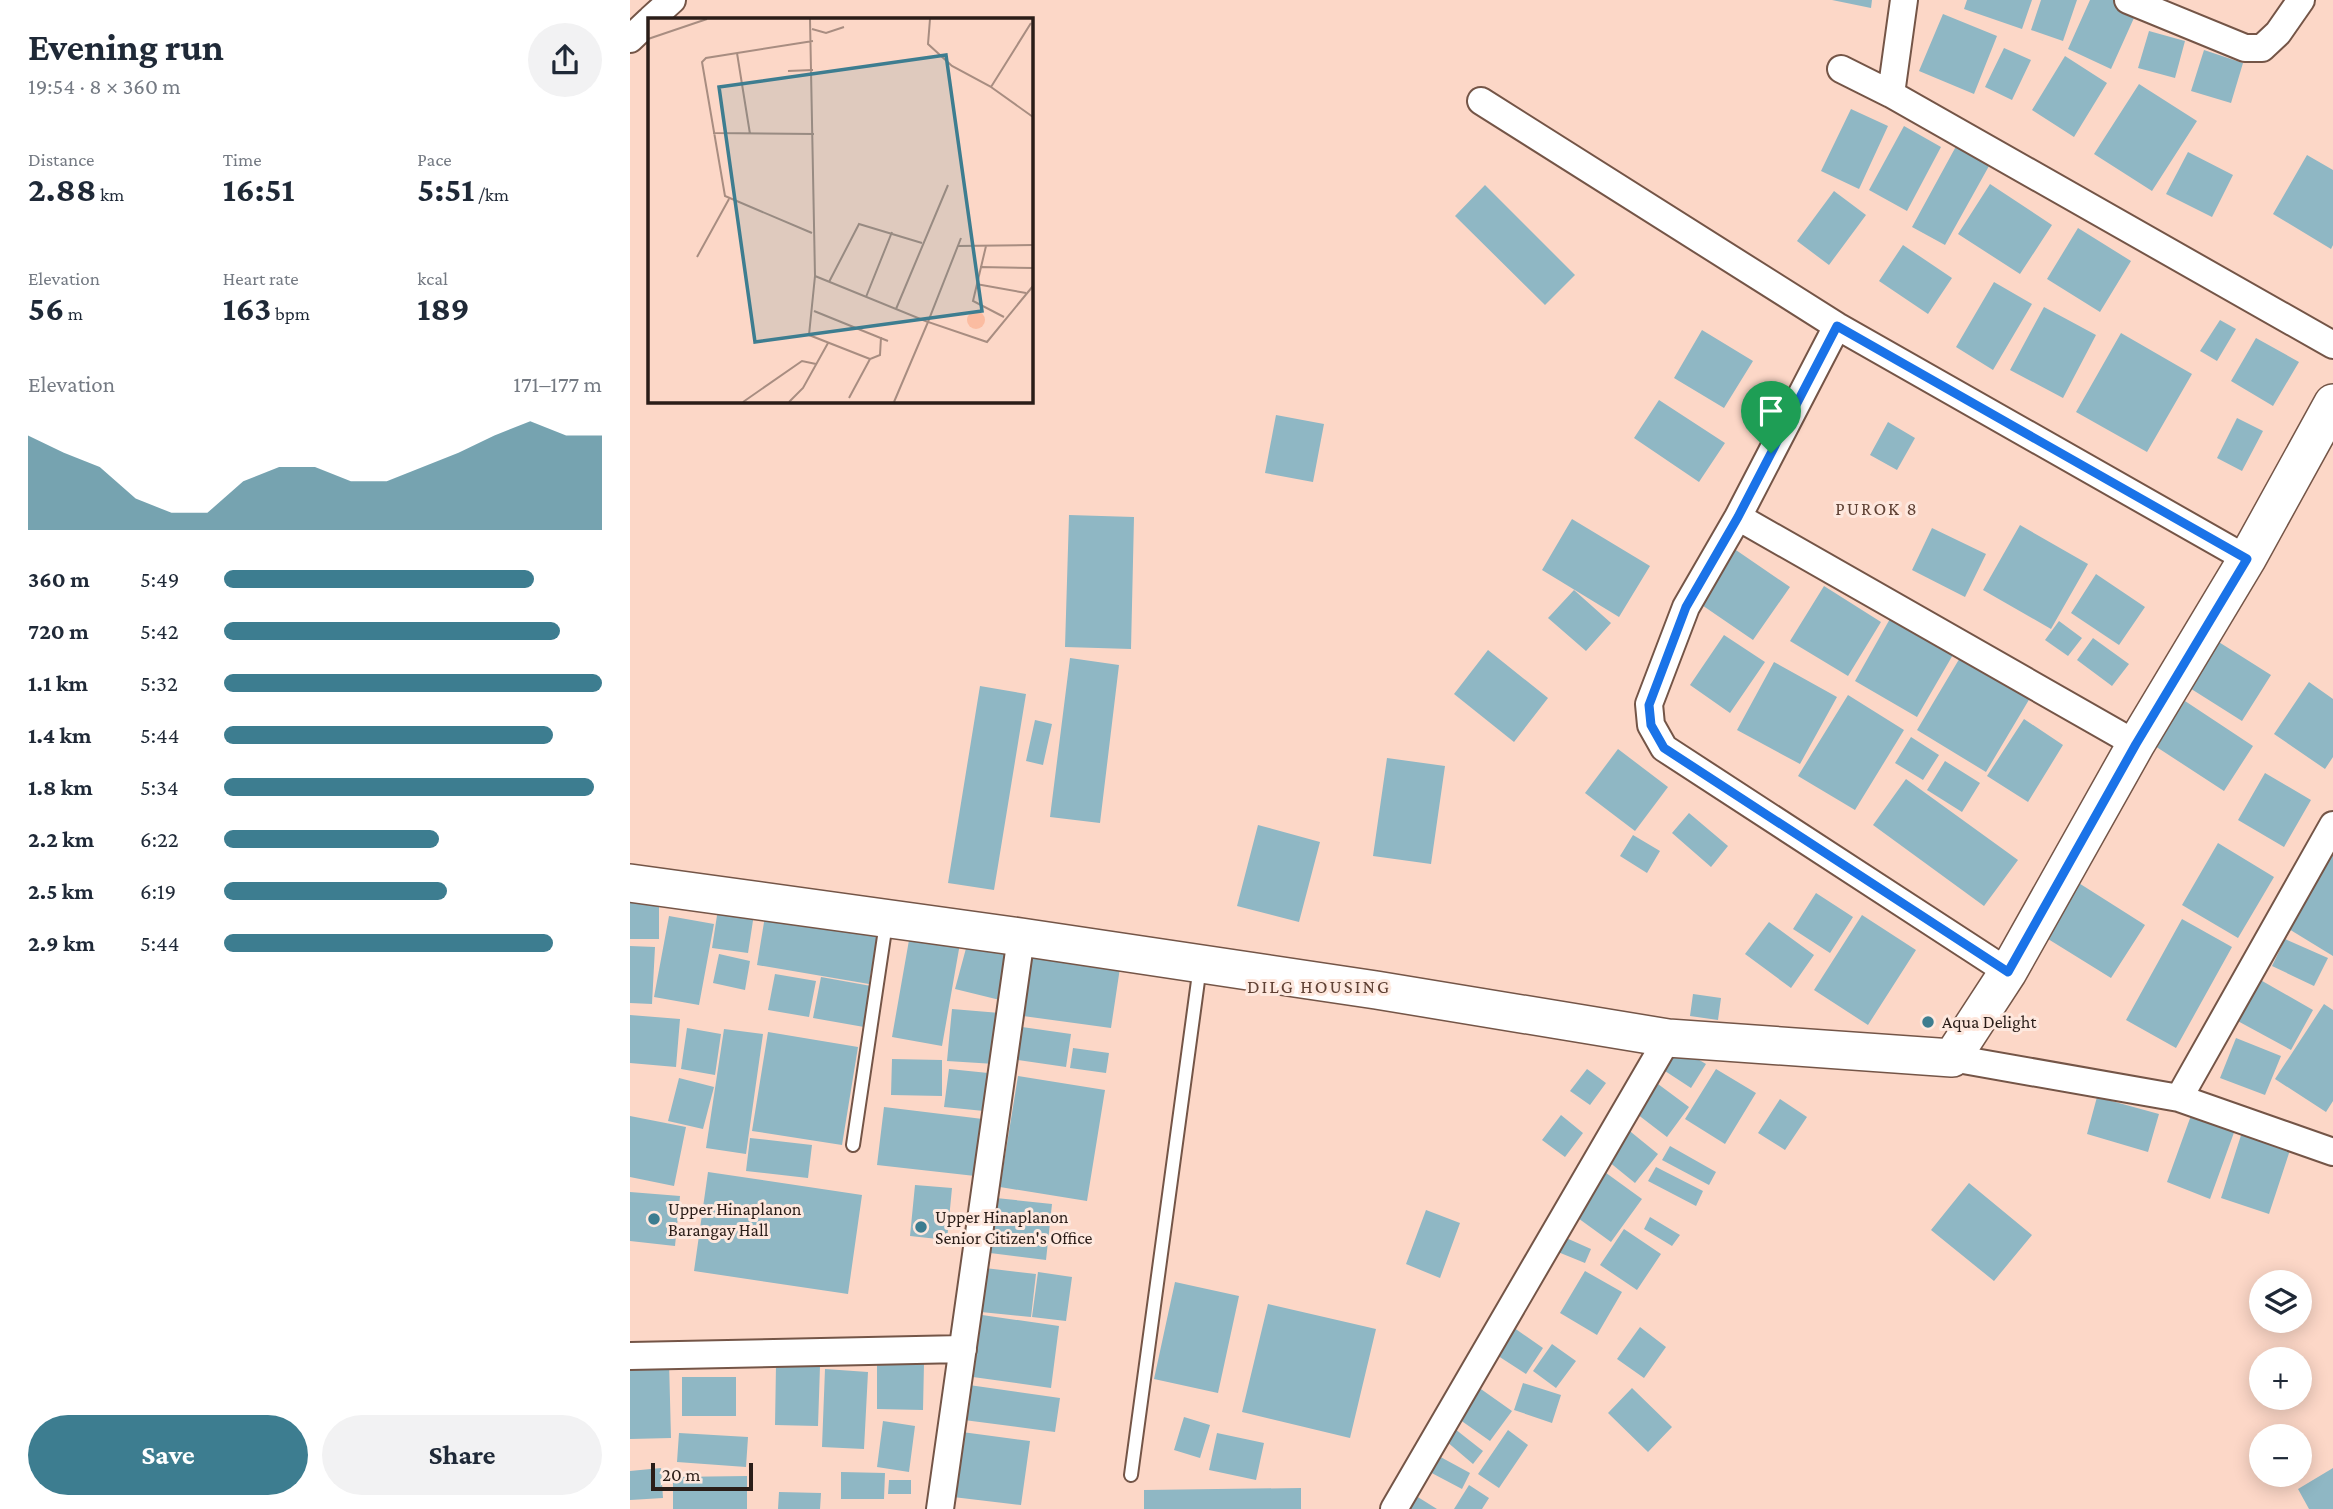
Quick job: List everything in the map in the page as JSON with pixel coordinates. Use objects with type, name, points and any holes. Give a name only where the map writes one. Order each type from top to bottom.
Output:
[{"type":"street","points":[[652,18],[672,0]]},
{"type":"street","points":[[1891,94],[1905,0]]},
{"type":"street","points":[[2145,3],[2245,48],[2262,48],[2278,33],[2301,0]]},
{"type":"street","points":[[630,39],[648,22]]},
{"type":"street","points":[[1841,69],[1891,94],[2333,345]]},
{"type":"street","points":[[1481,101],[1837,326],[2247,559]]},
{"type":"street","points":[[1837,326],[1738,517],[1686,607],[1649,705],[1651,725],[1664,748],[2008,972]]},
{"type":"street","points":[[1952,1058],[2008,972],[2136,744],[2247,559],[2333,403]]},
{"type":"street","points":[[1738,517],[2136,744]]},
{"type":"street","points":[[2179,1098],[2333,825]]},
{"type":"street","points":[[630,883],[1021,936],[1668,1038],[1952,1058],[2179,1098],[2333,1152]]},
{"type":"street","points":[[940,1509],[1021,936]]},
{"type":"street","points":[[1394,1509],[1668,1038]]},
{"type":"street","points":[[630,1356],[963,1349]]},
{"type":"lane","points":[[853,1145],[887,919]]},
{"type":"lane","points":[[1131,1475],[1200,963]]},
{"type":"building","points":[[1832,0],[1872,0],[1871,8]]},
{"type":"building","points":[[1967,0],[2032,0],[2022,29],[1964,9]]},
{"type":"building","points":[[2041,0],[2077,0],[2063,41],[2031,30]]},
{"type":"building","points":[[2090,0],[2119,0],[2138,9],[2111,69],[2068,49]]},
{"type":"building","points":[[1943,14],[1997,36],[1974,94],[1919,71]]},
{"type":"building","points":[[2149,31],[2185,41],[2175,78],[2138,68]]},
{"type":"building","points":[[2004,48],[2031,60],[2012,100],[1985,87]]},
{"type":"building","points":[[2204,50],[2243,63],[2231,103],[2191,91]]},
{"type":"building","points":[[2065,56],[2107,83],[2074,137],[2032,110]]},
{"type":"building","points":[[2139,84],[2197,121],[2152,191],[2094,154]]},
{"type":"building","points":[[1851,109],[1888,126],[1859,189],[1821,171]]},
{"type":"building","points":[[1904,126],[1941,147],[1907,211],[1869,190]]},
{"type":"building","points":[[1960,139],[1994,157],[1945,245],[1912,227]]},
{"type":"building","points":[[2188,152],[2233,175],[2212,217],[2166,194]]},
{"type":"building","points":[[2307,155],[2333,170],[2331,249],[2273,214]]},
{"type":"building","points":[[1990,184],[2052,225],[2020,274],[1958,234]]},
{"type":"building","points":[[1485,185],[1575,275],[1545,305],[1455,216]]},
{"type":"building","points":[[1834,191],[1866,215],[1829,265],[1797,241]]},
{"type":"building","points":[[2078,228],[2131,261],[2100,312],[2047,279]]},
{"type":"building","points":[[1903,245],[1952,278],[1928,314],[1879,281]]},
{"type":"building","points":[[1994,282],[2032,304],[1993,370],[1956,347]]},
{"type":"building","points":[[2044,307],[2096,335],[2063,398],[2010,370]]},
{"type":"building","points":[[2220,320],[2236,329],[2217,361],[2200,351]]},
{"type":"building","points":[[1702,330],[1753,361],[1724,408],[1674,378]]},
{"type":"building","points":[[2121,333],[2192,374],[2147,452],[2076,412]]},
{"type":"building","points":[[2256,338],[2299,362],[2273,406],[2231,381]]},
{"type":"building","points":[[1659,400],[1725,443],[1699,482],[1634,438]]},
{"type":"building","points":[[1276,415],[1324,424],[1313,482],[1265,473]]},
{"type":"building","points":[[2237,418],[2263,431],[2242,471],[2217,458]]},
{"type":"building","points":[[1888,422],[1915,438],[1897,470],[1870,455]]},
{"type":"building","points":[[1069,515],[1134,517],[1131,649],[1065,647]]},
{"type":"building","points":[[1572,519],[1650,566],[1619,617],[1542,570]]},
{"type":"building","points":[[2020,525],[2088,564],[2051,629],[1983,590]]},
{"type":"building","points":[[1932,528],[1986,554],[1965,597],[1912,570]]},
{"type":"building","points":[[1733,548],[1790,587],[1753,640],[1696,601]]},
{"type":"building","points":[[2096,574],[2145,607],[2119,645],[2071,613]]},
{"type":"building","points":[[1824,586],[1881,622],[1848,676],[1790,641]]},
{"type":"building","points":[[1574,590],[1611,623],[1586,651],[1548,618]]},
{"type":"building","points":[[1891,617],[1954,653],[1917,717],[1855,681]]},
{"type":"building","points":[[2059,621],[2082,638],[2068,656],[2045,640]]},
{"type":"building","points":[[1724,635],[1765,662],[1730,713],[1690,685]]},
{"type":"building","points":[[2093,638],[2129,664],[2112,686],[2077,660]]},
{"type":"building","points":[[2214,639],[2271,675],[2242,721],[2185,685]]},
{"type":"building","points":[[1488,650],[1548,698],[1514,742],[1454,694]]},
{"type":"building","points":[[1961,656],[2030,698],[1986,772],[1917,730]]},
{"type":"building","points":[[1070,658],[1119,665],[1100,823],[1050,817]]},
{"type":"building","points":[[1774,662],[1837,697],[1800,764],[1737,730]]},
{"type":"building","points":[[2309,682],[2333,699],[2333,757],[2325,769],[2274,734]]},
{"type":"building","points":[[980,686],[1026,694],[994,890],[948,883]]},
{"type":"building","points":[[1848,695],[1904,730],[1855,810],[1798,776]]},
{"type":"building","points":[[2185,701],[2253,746],[2224,791],[2155,746]]},
{"type":"building","points":[[2024,719],[2063,745],[2028,802],[1987,776]]},
{"type":"building","points":[[1035,720],[1052,724],[1043,765],[1026,761]]},
{"type":"building","points":[[1911,737],[1939,755],[1923,780],[1895,763]]},
{"type":"building","points":[[1618,749],[1668,787],[1635,831],[1585,793]]},
{"type":"building","points":[[1387,758],[1445,766],[1431,864],[1373,856]]},
{"type":"building","points":[[1945,761],[1980,783],[1962,812],[1927,790]]},
{"type":"building","points":[[2265,773],[2311,800],[2284,847],[2238,820]]},
{"type":"building","points":[[1906,779],[2018,860],[1984,906],[1873,825]]},
{"type":"building","points":[[1689,813],[1728,846],[1711,867],[1672,833]]},
{"type":"building","points":[[1258,825],[1320,842],[1299,922],[1237,906]]},
{"type":"building","points":[[1633,835],[1660,851],[1647,873],[1620,856]]},
{"type":"building","points":[[2218,843],[2274,877],[2238,938],[2182,905]]},
{"type":"building","points":[[2333,848],[2333,956],[2284,926]]},
{"type":"building","points":[[2074,880],[2145,925],[2111,978],[2040,934]]},
{"type":"building","points":[[1816,893],[1853,917],[1830,953],[1793,929]]},
{"type":"building","points":[[720,896],[756,901],[748,953],[712,948]]},
{"type":"building","points":[[630,903],[659,903],[659,939],[630,939]]},
{"type":"building","points":[[766,910],[878,929],[869,984],[757,965]]},
{"type":"building","points":[[1862,915],[1916,950],[1868,1025],[1814,990]]},
{"type":"building","points":[[669,916],[714,924],[699,1005],[654,997]]},
{"type":"building","points":[[2182,919],[2232,947],[2176,1048],[2126,1020]]},
{"type":"building","points":[[1769,922],[1814,955],[1791,988],[1745,954]]},
{"type":"building","points":[[912,923],[962,932],[942,1046],[892,1037]]},
{"type":"building","points":[[2285,939],[2328,958],[2314,986],[2272,966]]},
{"type":"building","points":[[968,941],[1016,954],[1004,1001],[955,989]]},
{"type":"building","points":[[630,946],[655,947],[652,1004],[630,1003]]},
{"type":"building","points":[[1033,949],[1121,961],[1111,1028],[1023,1016]]},
{"type":"building","points":[[719,954],[750,961],[745,990],[713,983]]},
{"type":"building","points":[[775,974],[816,981],[809,1017],[768,1010]]},
{"type":"building","points":[[821,977],[871,986],[864,1027],[813,1018]]},
{"type":"building","points":[[2257,978],[2313,1010],[2291,1050],[2234,1019]]},
{"type":"building","points":[[1693,994],[1721,998],[1718,1020],[1690,1016]]},
{"type":"building","points":[[2324,1004],[2333,1010],[2333,1101],[2326,1112],[2275,1079]]},
{"type":"building","points":[[952,1009],[1000,1013],[995,1064],[947,1061]]},
{"type":"building","points":[[630,1015],[680,1019],[676,1067],[630,1063]]},
{"type":"building","points":[[1022,1027],[1071,1034],[1066,1067],[1018,1060]]},
{"type":"building","points":[[687,1028],[721,1034],[715,1075],[681,1069]]},
{"type":"building","points":[[724,1029],[763,1034],[746,1154],[706,1148]]},
{"type":"building","points":[[768,1032],[858,1047],[842,1145],[752,1131]]},
{"type":"building","points":[[2236,1038],[2281,1056],[2265,1095],[2220,1078]]},
{"type":"building","points":[[1073,1048],[1109,1053],[1106,1073],[1070,1068]]},
{"type":"building","points":[[1679,1048],[1706,1064],[1691,1088],[1665,1071]]},
{"type":"building","points":[[892,1059],[942,1060],[942,1096],[891,1095]]},
{"type":"building","points":[[949,1069],[998,1074],[994,1112],[944,1107]]},
{"type":"building","points":[[1587,1069],[1606,1083],[1590,1105],[1570,1091]]},
{"type":"building","points":[[1716,1069],[1756,1093],[1725,1144],[1685,1119]]},
{"type":"building","points":[[1018,1076],[1105,1090],[1087,1201],[1000,1187]]},
{"type":"building","points":[[679,1078],[714,1087],[703,1129],[668,1121]]},
{"type":"building","points":[[1658,1084],[1689,1107],[1667,1137],[1637,1114]]},
{"type":"building","points":[[2097,1097],[2159,1114],[2148,1152],[2087,1134]]},
{"type":"building","points":[[1780,1099],[1807,1117],[1785,1150],[1758,1133]]},
{"type":"building","points":[[884,1107],[991,1120],[984,1177],[877,1165]]},
{"type":"building","points":[[2193,1110],[2236,1127],[2210,1199],[2167,1182]]},
{"type":"building","points":[[1561,1115],[1583,1133],[1565,1157],[1542,1140]]},
{"type":"building","points":[[630,1116],[686,1127],[674,1186],[630,1177]]},
{"type":"building","points":[[1626,1128],[1658,1154],[1635,1183],[1603,1157]]},
{"type":"building","points":[[2243,1129],[2292,1144],[2269,1214],[2221,1198]]},
{"type":"building","points":[[750,1138],[812,1145],[808,1178],[746,1171]]},
{"type":"building","points":[[1670,1146],[1716,1172],[1709,1185],[1662,1160]]},
{"type":"building","points":[[1656,1167],[1703,1191],[1696,1206],[1648,1181]]},
{"type":"building","points":[[1602,1170],[1642,1199],[1611,1242],[1571,1213]]},
{"type":"building","points":[[708,1172],[862,1195],[848,1294],[694,1271]]},
{"type":"building","points":[[1969,1183],[2032,1235],[1994,1281],[1931,1230]]},
{"type":"building","points":[[915,1185],[952,1188],[947,1240],[910,1236]]},
{"type":"building","name":"Upper Hinaplanon Barangay Hall","points":[[630,1192],[680,1196],[675,1246],[630,1241]]},
{"type":"building","points":[[996,1198],[1052,1204],[1046,1260],[990,1253]]},
{"type":"building","points":[[1426,1210],[1460,1223],[1440,1278],[1406,1264]]},
{"type":"building","points":[[1650,1217],[1680,1235],[1672,1246],[1644,1229]]},
{"type":"building","points":[[1624,1229],[1661,1254],[1637,1290],[1600,1265]]},
{"type":"building","points":[[1564,1237],[1591,1249],[1585,1263],[1558,1252]]},
{"type":"building","points":[[985,1268],[1036,1274],[1031,1317],[981,1312]]},
{"type":"building","points":[[1585,1271],[1622,1292],[1597,1335],[1560,1313]]},
{"type":"building","points":[[1038,1272],[1072,1277],[1066,1321],[1032,1317]]},
{"type":"building","points":[[1175,1282],[1239,1296],[1218,1393],[1154,1379]]},
{"type":"building","points":[[1268,1304],[1376,1329],[1350,1438],[1242,1412]]},
{"type":"building","points":[[982,1315],[1059,1326],[1051,1388],[973,1377]]},
{"type":"building","points":[[1510,1325],[1543,1348],[1526,1374],[1492,1352]]},
{"type":"building","points":[[1640,1327],[1666,1347],[1644,1378],[1617,1359]]},
{"type":"building","points":[[1552,1344],[1576,1361],[1556,1388],[1533,1371]]},
{"type":"building","points":[[669,1361],[671,1438],[630,1439],[630,1362]]},
{"type":"building","points":[[877,1362],[924,1363],[923,1410],[877,1409]]},
{"type":"building","points":[[776,1365],[820,1366],[818,1426],[775,1425]]},
{"type":"building","points":[[825,1369],[868,1372],[864,1449],[822,1447]]},
{"type":"building","points":[[682,1377],[736,1377],[736,1416],[682,1416]]},
{"type":"building","points":[[1523,1383],[1561,1395],[1552,1423],[1514,1410]]},
{"type":"building","points":[[969,1385],[1060,1398],[1055,1432],[964,1420]]},
{"type":"building","points":[[1478,1387],[1512,1411],[1490,1441],[1456,1417]]},
{"type":"building","points":[[1632,1388],[1672,1427],[1648,1452],[1608,1413]]},
{"type":"building","points":[[1184,1417],[1210,1425],[1200,1458],[1174,1450]]},
{"type":"building","points":[[883,1421],[915,1426],[909,1472],[877,1467]]},
{"type":"building","points":[[1455,1429],[1483,1451],[1473,1464],[1446,1441]]},
{"type":"building","points":[[1508,1430],[1528,1445],[1499,1488],[1478,1474]]},
{"type":"building","points":[[962,1432],[1030,1441],[1021,1505],[953,1497]]},
{"type":"building","points":[[679,1433],[748,1437],[746,1467],[677,1462]]},
{"type":"building","points":[[1217,1433],[1264,1443],[1256,1480],[1209,1470]]},
{"type":"building","points":[[1435,1454],[1470,1473],[1462,1489],[1426,1470]]},
{"type":"building","points":[[661,1468],[663,1498],[630,1500],[630,1471]]},
{"type":"building","points":[[2333,1468],[2333,1509],[2309,1509],[2298,1489],[2312,1487],[2312,1481]]},
{"type":"building","points":[[841,1472],[885,1473],[884,1499],[841,1499]]},
{"type":"building","points":[[747,1476],[747,1509],[673,1509],[673,1477]]},
{"type":"building","points":[[889,1480],[911,1480],[911,1494],[888,1494]]},
{"type":"building","points":[[1469,1485],[1489,1498],[1482,1509],[1454,1509]]},
{"type":"building","points":[[1301,1488],[1301,1509],[1144,1509],[1144,1490]]},
{"type":"building","points":[[779,1492],[821,1493],[820,1509],[778,1509]]},
{"type":"building","points":[[1413,1494],[1437,1509],[1404,1509]]},
{"type":"place","name":"Aqua Delight","points":[[1928,1022]]},
{"type":"place","name":"Upper Hinaplanon Barangay Hall","points":[[654,1219]]},
{"type":"place","name":"Upper Hinaplanon Senior Citizen's Office","points":[[921,1227]]},
{"type":"district","name":"PUROK 8","points":[[1877,508]]},
{"type":"district","name":"DILG HOUSING","points":[[1319,986]]},
{"type":"route","points":[[1837,326],[2247,559],[2136,744],[2008,972],[1664,748],[1651,725],[1649,705],[1686,607],[1771,453],[1837,326]]}]
